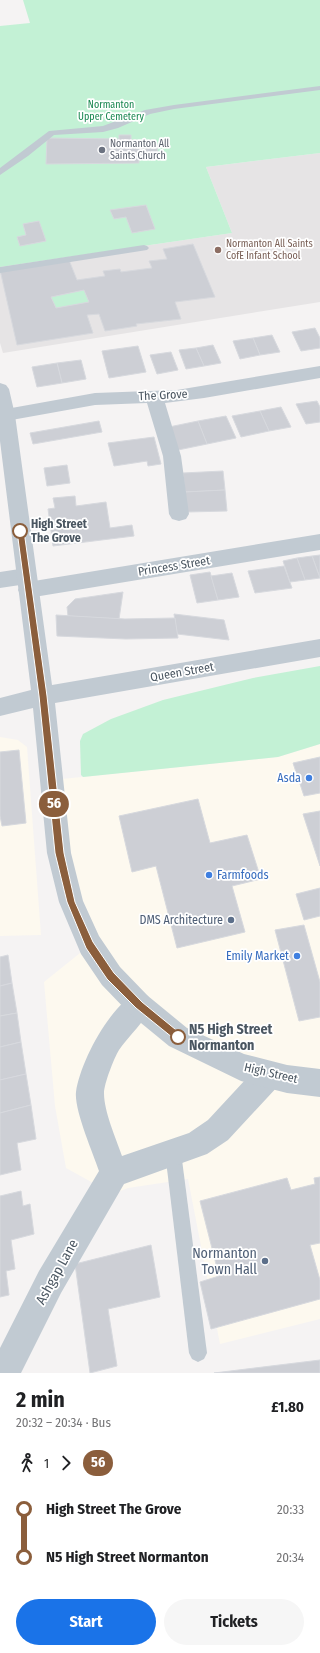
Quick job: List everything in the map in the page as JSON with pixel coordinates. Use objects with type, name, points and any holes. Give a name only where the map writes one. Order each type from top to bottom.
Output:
[{"type":"street","name":"The Grove","points":[[6,415],[94,399],[204,392],[320,372]]},
{"type":"street","name":"High Street","points":[[0,389],[6,415],[4,443],[27,583],[43,696],[59,853],[71,902],[90,945],[111,976],[139,1005],[178,1037],[241,1067],[286,1079],[320,1083]]},
{"type":"street","points":[[154,396],[172,456],[179,514]]},
{"type":"street","name":"Princess Street","points":[[0,580],[27,583],[320,542]]},
{"type":"street","name":"Queen Street","points":[[0,707],[43,696],[320,648]]},
{"type":"street","points":[[139,1005],[109,1041],[99,1061],[90,1093],[95,1120],[114,1173],[197,1144],[218,1130],[269,1075]]},
{"type":"street","name":"Ashgap Lane","points":[[4,1373],[50,1282],[114,1173]]},
{"type":"lane","points":[[0,172],[52,133],[103,129],[115,126],[148,112],[174,107],[320,88]]},
{"type":"lane","points":[[0,270],[144,248]]},
{"type":"lane","points":[[173,1152],[198,1353]]},
{"type":"shaded area","name":"Normanton All Saints CofE Infant School","points":[[320,153],[320,302],[3,353],[0,343],[0,267],[232,233],[206,167]]},
{"type":"shaded area","points":[[0,737],[18,740],[27,747],[41,935],[0,936]]},
{"type":"shaded area","points":[[320,744],[320,1319],[220,1344],[188,1179],[128,1188],[113,1194],[66,1168],[55,1106],[44,982],[90,945],[52,780],[278,757]]},
{"type":"green space","name":"Normanton Upper Cemetery","points":[[23,0],[320,0],[320,153],[206,167],[232,233],[0,267],[0,26],[30,23]]},
{"type":"green space","points":[[84,290],[89,302],[56,308],[51,297]]},
{"type":"green space","points":[[320,666],[320,744],[278,757],[83,777],[81,775],[80,741],[83,734],[111,719],[163,700],[253,678]]},
{"type":"building","name":"Normanton All Saints Church","points":[[119,135],[131,135],[131,140],[137,140],[138,144],[157,144],[158,156],[139,156],[139,163],[46,164],[47,138],[119,139]]},
{"type":"building","points":[[146,205],[155,229],[132,233],[126,217],[114,219],[110,210]]},
{"type":"building","points":[[39,221],[46,241],[20,246],[17,237],[26,235],[23,224]]},
{"type":"building","points":[[193,244],[215,297],[175,302],[181,319],[136,324],[137,326],[105,331],[99,314],[87,315],[93,333],[17,345],[0,270],[69,260],[77,280],[105,276],[103,271],[120,269],[121,272],[152,268],[149,261],[167,259],[163,249]],"holes":[[[84,290],[89,302],[56,308],[51,297]]]},
{"type":"building","points":[[315,328],[320,338],[320,348],[301,351],[292,332]]},
{"type":"building","points":[[272,335],[280,352],[260,355],[253,338]]},
{"type":"building","points":[[253,338],[260,355],[240,359],[233,341]]},
{"type":"building","points":[[213,345],[221,363],[204,366],[196,348]]},
{"type":"building","points":[[138,346],[146,372],[109,378],[102,351]]},
{"type":"building","points":[[196,348],[204,366],[186,369],[179,350]]},
{"type":"building","points":[[171,352],[178,370],[157,374],[150,355]]},
{"type":"building","points":[[81,360],[86,379],[62,383],[57,363]]},
{"type":"building","points":[[57,363],[62,383],[37,387],[32,367]]},
{"type":"building","points":[[317,401],[320,407],[320,422],[306,424],[296,404]]},
{"type":"building","points":[[281,407],[291,427],[269,431],[260,411]]},
{"type":"building","points":[[260,411],[269,431],[241,437],[232,416]]},
{"type":"building","points":[[226,416],[236,438],[207,444],[198,421]]},
{"type":"building","points":[[99,421],[102,432],[33,444],[30,433]]},
{"type":"building","points":[[198,421],[207,444],[178,450],[169,427]]},
{"type":"building","points":[[154,437],[161,464],[148,466],[147,461],[114,466],[108,443]]},
{"type":"building","points":[[67,465],[70,483],[47,486],[44,468]]},
{"type":"building","points":[[223,471],[225,490],[185,492],[183,473]]},
{"type":"building","points":[[225,490],[227,511],[187,512],[185,492]]},
{"type":"building","points":[[75,496],[76,506],[106,502],[110,528],[132,525],[134,536],[53,546],[48,509],[55,508],[53,498]]},
{"type":"building","points":[[320,555],[320,578],[312,556]]},
{"type":"building","points":[[312,556],[320,578],[305,580],[297,558]]},
{"type":"building","points":[[297,558],[305,580],[290,582],[283,561]]},
{"type":"building","points":[[284,566],[292,588],[255,593],[248,571]]},
{"type":"building","points":[[210,572],[218,600],[197,603],[190,575]]},
{"type":"building","points":[[232,573],[239,597],[218,600],[211,576]]},
{"type":"building","points":[[123,592],[119,619],[68,616],[67,607],[75,599]]},
{"type":"building","points":[[174,614],[224,620],[229,640],[177,634]]},
{"type":"building","points":[[56,615],[125,619],[175,618],[178,638],[126,639],[57,636]]},
{"type":"building","points":[[19,750],[26,823],[2,826],[0,816],[0,752]]},
{"type":"building","name":"Asda","points":[[320,757],[320,793],[304,796],[293,763]]},
{"type":"building","name":"Farmfoods","points":[[198,799],[210,843],[247,835],[261,879],[232,886],[245,932],[177,948],[156,866],[132,872],[119,816]]},
{"type":"building","name":"Asda","points":[[320,811],[320,866],[303,814]]},
{"type":"building","points":[[320,888],[320,916],[304,920],[296,894]]},
{"type":"building","name":"Emily Market","points":[[304,925],[320,982],[320,1017],[299,1021],[275,930]]},
{"type":"building","points":[[8,955],[12,983],[0,986],[0,957]]},
{"type":"building","points":[[12,983],[17,1013],[0,1016],[0,986]]},
{"type":"building","points":[[17,1013],[21,1042],[0,1047],[0,1016]]},
{"type":"building","points":[[21,1042],[26,1074],[0,1080],[0,1047]]},
{"type":"building","points":[[26,1074],[31,1105],[0,1113],[0,1080]]},
{"type":"building","points":[[31,1105],[36,1139],[17,1143],[21,1170],[0,1175],[0,1113]]},
{"type":"building","name":"Normanton Town Hall","points":[[320,1177],[320,1243],[310,1245],[320,1280],[320,1299],[211,1329],[200,1282],[219,1276],[200,1201],[287,1178],[291,1190],[315,1184],[314,1178]]},
{"type":"building","points":[[21,1191],[23,1206],[30,1204],[34,1234],[11,1240],[15,1269],[6,1271],[9,1295],[0,1297],[0,1196]]},
{"type":"building","points":[[151,1245],[160,1297],[108,1309],[117,1366],[90,1373],[75,1264]]},
{"type":"building","points":[[320,1360],[320,1373],[214,1373]]},
{"type":"bus line","name":"56","points":[[20,531],[43,696],[59,853],[71,902],[90,945],[111,976],[139,1005],[178,1037]]},
{"type":"place","name":"Normanton All Saints Church","points":[[102,150]]},
{"type":"place","name":"Normanton All Saints CofE Infant School","points":[[218,250]]},
{"type":"place","name":"High Street The Grove","points":[[20,531]]},
{"type":"place","name":"Asda","points":[[309,778]]},
{"type":"place","name":"Farmfoods","points":[[209,875]]},
{"type":"place","name":"DMS Architecture","points":[[231,920]]},
{"type":"place","name":"Emily Market","points":[[297,956]]},
{"type":"place","name":"N5 High Street Normanton","points":[[178,1037]]},
{"type":"place","name":"Normanton Town Hall","points":[[265,1261]]}]
